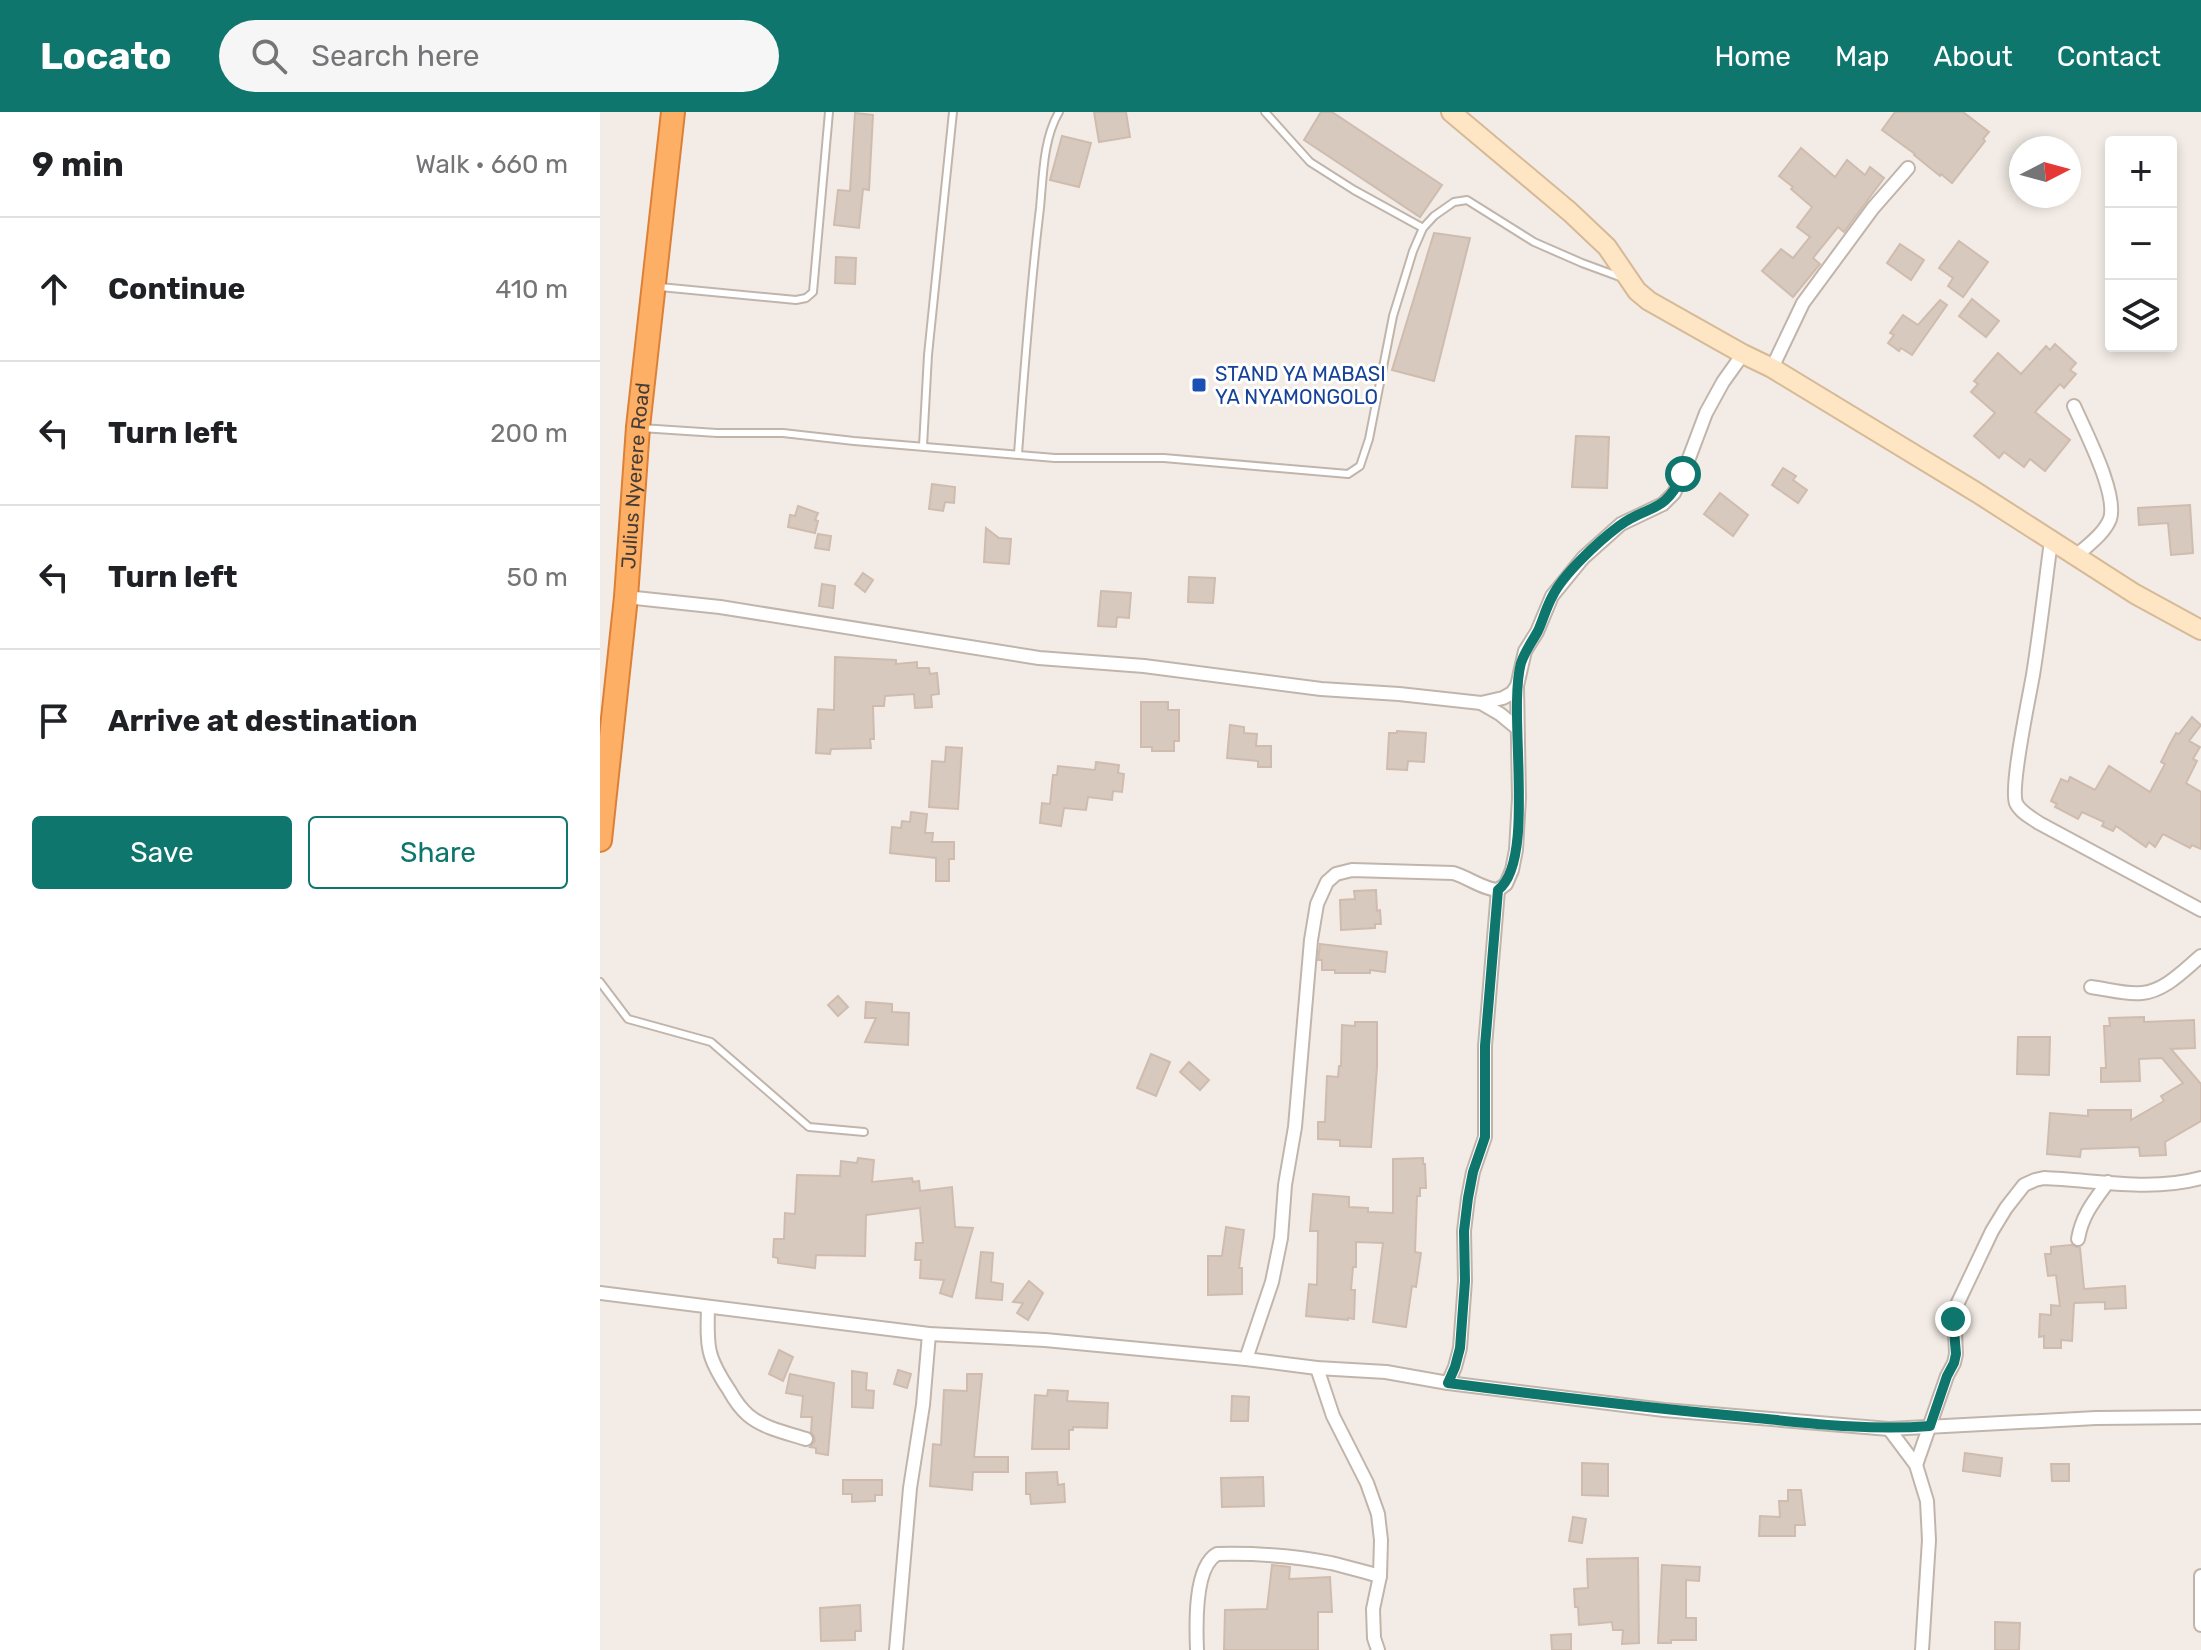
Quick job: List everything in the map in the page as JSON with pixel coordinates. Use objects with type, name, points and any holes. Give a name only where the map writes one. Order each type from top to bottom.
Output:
[{"type":"highway","name":"Julius Nyerere Road","points":[[600,840],[626,597],[638,427],[673,112]]},
{"type":"main road","points":[[1451,112],[1598,238],[1628,280],[1649,301],[1772,368],[1976,492],[2135,594],[2201,630]]},
{"type":"street","points":[[1772,368],[1803,303],[1873,208],[1908,168]]},
{"type":"street","points":[[1246,1359],[1272,1282],[1281,1238],[1285,1185],[1295,1127],[1311,940],[1317,904],[1323,889],[1342,872],[1380,870],[1453,873],[1490,890],[1498,890],[1506,884],[1516,850],[1519,798],[1517,686],[1525,651],[1552,596],[1583,558],[1621,524],[1663,504],[1674,493],[1706,413],[1743,354]]},
{"type":"street","points":[[2074,406],[2105,478],[2111,517],[2100,534],[2076,556]]},
{"type":"street","points":[[2051,541],[2015,790],[2016,803],[2039,823],[2201,910]]},
{"type":"street","points":[[626,597],[720,607],[1039,658],[1144,666],[1321,689],[1481,703],[1503,698],[1517,686]]},
{"type":"street","points":[[1481,703],[1517,728]]},
{"type":"street","points":[[1448,1383],[1460,1348],[1468,1198],[1485,1137],[1485,1046],[1498,890]]},
{"type":"street","points":[[2091,987],[2143,993],[2157,990],[2201,956]]},
{"type":"street","points":[[1916,1465],[1954,1363],[1954,1311],[1992,1231],[2024,1185],[2035,1180],[2057,1179],[2168,1184],[2201,1178]]},
{"type":"street","points":[[2078,1239],[2083,1217],[2108,1182]]},
{"type":"street","points":[[600,1293],[929,1334],[1045,1340],[1317,1368],[1386,1372],[1448,1383],[1664,1410],[1889,1429],[2096,1418],[2201,1417]]},
{"type":"street","points":[[708,1307],[711,1362],[738,1404],[748,1416],[761,1423],[806,1439]]},
{"type":"street","points":[[896,1650],[910,1488],[923,1405],[929,1334]]},
{"type":"street","points":[[1317,1368],[1333,1416],[1367,1483],[1378,1514],[1380,1576],[1373,1609],[1374,1638],[1378,1650]]},
{"type":"street","points":[[1889,1429],[1916,1465],[1927,1501],[1929,1540],[1922,1650]]},
{"type":"street","points":[[1197,1650],[1198,1601],[1203,1571],[1217,1554],[1305,1559],[1380,1576]]},
{"type":"street","points":[[2201,1576],[2201,1625]]},
{"type":"lane","points":[[653,287],[796,300],[806,298],[813,292],[829,112]]},
{"type":"lane","points":[[923,446],[928,355],[953,112]]},
{"type":"lane","points":[[1018,454],[1040,205],[1047,147],[1059,112]]},
{"type":"lane","points":[[1265,112],[1310,162],[1423,228]]},
{"type":"lane","points":[[638,427],[717,433],[783,433],[1055,458],[1164,458],[1348,474],[1360,466],[1369,439],[1393,316],[1413,251],[1423,228],[1454,202],[1467,200],[1534,242],[1628,280]]},
{"type":"lane","points":[[600,982],[628,1019],[711,1042],[809,1127],[864,1132]]},
{"type":"building","points":[[1094,112],[1126,112],[1130,137],[1099,142]]},
{"type":"building","points":[[1321,112],[1332,112],[1442,185],[1420,217],[1304,140]]},
{"type":"building","points":[[1895,112],[1963,112],[1989,132],[1952,183],[1882,130]]},
{"type":"building","points":[[855,113],[873,115],[869,190],[863,189],[859,228],[834,225],[838,190],[850,191]]},
{"type":"building","points":[[1062,136],[1091,143],[1079,187],[1050,180]]},
{"type":"building","points":[[1801,148],[1835,177],[1847,160],[1865,175],[1870,167],[1884,178],[1844,232],[1838,227],[1813,258],[1820,264],[1793,297],[1762,271],[1781,249],[1793,258],[1810,237],[1797,227],[1812,207],[1779,176]]},
{"type":"building","points":[[1434,233],[1470,238],[1434,381],[1392,370]]},
{"type":"building","points":[[1959,241],[1988,262],[1963,297],[1948,286],[1953,278],[1939,268]]},
{"type":"building","points":[[1900,244],[1924,260],[1911,280],[1887,263]]},
{"type":"building","points":[[836,257],[856,258],[855,284],[835,283]]},
{"type":"building","points":[[1972,299],[1999,321],[1986,337],[1959,316]]},
{"type":"building","points":[[1940,300],[1947,305],[1912,355],[1888,343],[1894,335],[1890,333],[1903,315],[1918,325]]},
{"type":"building","points":[[2055,344],[2076,363],[2070,370],[2076,374],[2064,388],[2060,384],[2035,412],[2070,440],[2045,471],[2030,459],[2024,467],[2004,452],[1999,458],[1974,436],[1995,413],[1971,392],[1978,384],[1974,381],[1998,353],[2021,374],[2046,346],[2050,350]]},
{"type":"building","points":[[1576,436],[1609,437],[1607,488],[1572,487]]},
{"type":"building","points":[[1783,468],[1796,476],[1793,480],[1807,490],[1798,503],[1772,485]]},
{"type":"building","points":[[932,484],[955,487],[954,503],[945,502],[943,511],[929,509]]},
{"type":"building","points":[[1720,493],[1748,515],[1733,536],[1704,514]]},
{"type":"building","points":[[2190,505],[2193,553],[2171,555],[2168,523],[2139,525],[2138,508]]},
{"type":"building","points":[[798,506],[818,513],[815,533],[788,527],[790,515],[795,516]]},
{"type":"building","points":[[986,528],[999,538],[1011,539],[1009,564],[984,562]]},
{"type":"building","points":[[818,534],[831,536],[829,550],[815,548]]},
{"type":"building","points":[[863,573],[873,580],[865,592],[855,584]]},
{"type":"building","points":[[1189,577],[1215,578],[1213,603],[1188,602]]},
{"type":"building","points":[[822,584],[835,586],[833,608],[819,606]]},
{"type":"building","points":[[1101,591],[1131,593],[1129,618],[1117,617],[1116,627],[1098,626]]},
{"type":"building","points":[[835,657],[896,660],[896,664],[917,662],[917,668],[929,668],[930,674],[937,673],[939,694],[931,695],[932,707],[915,708],[914,694],[885,696],[884,706],[873,706],[874,739],[870,739],[871,748],[831,749],[830,754],[816,753],[818,709],[834,710]]},
{"type":"building","points":[[1141,702],[1168,702],[1168,710],[1179,710],[1179,741],[1174,741],[1174,751],[1152,751],[1152,747],[1141,747]]},
{"type":"building","points":[[2192,717],[2201,725],[2189,741],[2200,747],[2186,783],[2201,792],[2201,849],[2192,845],[2190,848],[2163,834],[2155,847],[2149,842],[2146,847],[2116,826],[2113,831],[2102,826],[2104,822],[2082,812],[2078,819],[2055,807],[2057,804],[2051,801],[2061,779],[2068,782],[2070,777],[2095,790],[2109,766],[2150,792],[2165,764],[2161,762],[2176,733],[2179,734]]},
{"type":"building","points":[[1230,725],[1244,727],[1244,733],[1257,734],[1256,746],[1271,746],[1271,767],[1258,767],[1258,761],[1227,758]]},
{"type":"building","points":[[1389,733],[1426,733],[1424,762],[1408,761],[1407,770],[1387,769]]},
{"type":"building","points":[[946,747],[962,748],[958,809],[929,807],[932,761],[945,762]]},
{"type":"building","points":[[1096,762],[1119,765],[1118,773],[1124,774],[1122,792],[1113,791],[1112,800],[1088,797],[1086,810],[1064,808],[1061,826],[1040,823],[1042,803],[1050,804],[1053,775],[1057,775],[1058,766],[1095,770]]},
{"type":"building","points":[[911,812],[927,814],[925,833],[933,833],[932,842],[954,842],[954,859],[949,859],[949,881],[936,881],[936,858],[890,853],[892,827],[901,828],[902,821],[910,822]]},
{"type":"building","points":[[1376,890],[1381,924],[1375,924],[1375,928],[1341,930],[1340,900],[1355,899],[1354,891]]},
{"type":"building","points":[[1320,944],[1387,952],[1385,972],[1335,973],[1335,970],[1322,970],[1322,960],[1318,960]]},
{"type":"building","points":[[838,996],[848,1007],[838,1016],[828,1005]]},
{"type":"building","points":[[866,1002],[892,1004],[892,1012],[909,1013],[908,1045],[865,1042],[876,1018],[865,1018]]},
{"type":"building","points":[[2144,1017],[2144,1022],[2194,1020],[2195,1048],[2171,1049],[2201,1084],[2201,1121],[2165,1142],[2166,1155],[2140,1156],[2139,1147],[2081,1149],[2080,1157],[2047,1154],[2050,1113],[2088,1116],[2088,1110],[2131,1110],[2131,1120],[2164,1101],[2161,1096],[2183,1083],[2162,1058],[2139,1059],[2140,1081],[2101,1082],[2101,1068],[2106,1068],[2104,1026],[2110,1026],[2109,1018]]},
{"type":"building","points":[[1355,1022],[1377,1022],[1371,1147],[1340,1146],[1340,1140],[1318,1139],[1318,1122],[1325,1122],[1327,1076],[1338,1077],[1341,1066],[1342,1025],[1355,1026]]},
{"type":"building","points":[[2018,1037],[2050,1037],[2049,1075],[2017,1074]]},
{"type":"building","points":[[1151,1054],[1170,1062],[1156,1096],[1137,1088]]},
{"type":"building","points":[[1189,1062],[1209,1080],[1200,1090],[1180,1072]]},
{"type":"building","points":[[858,1158],[874,1160],[872,1182],[912,1178],[913,1182],[919,1181],[920,1191],[952,1187],[955,1227],[973,1228],[952,1297],[940,1293],[944,1280],[920,1278],[921,1260],[915,1260],[916,1243],[923,1243],[920,1208],[866,1215],[865,1256],[816,1255],[815,1268],[778,1263],[778,1258],[773,1257],[774,1239],[784,1239],[785,1213],[795,1214],[797,1175],[840,1176],[841,1161],[857,1163]]},
{"type":"building","points":[[1423,1158],[1426,1188],[1420,1188],[1420,1196],[1417,1196],[1415,1252],[1421,1253],[1406,1327],[1373,1322],[1383,1243],[1356,1242],[1356,1267],[1353,1267],[1351,1290],[1355,1290],[1354,1319],[1306,1316],[1309,1284],[1317,1285],[1318,1231],[1310,1231],[1313,1194],[1349,1197],[1349,1207],[1393,1213],[1393,1159]]},
{"type":"building","points":[[1226,1227],[1244,1230],[1239,1268],[1242,1268],[1242,1294],[1208,1295],[1208,1256],[1222,1256]]},
{"type":"building","points":[[2071,1245],[2080,1248],[2084,1289],[2125,1286],[2126,1308],[2105,1309],[2105,1302],[2074,1303],[2072,1341],[2061,1340],[2061,1348],[2044,1348],[2044,1336],[2039,1337],[2040,1314],[2051,1315],[2051,1305],[2060,1306],[2056,1275],[2048,1276],[2045,1254],[2051,1254],[2051,1247]]},
{"type":"building","points":[[981,1252],[993,1253],[991,1282],[1003,1284],[1002,1300],[976,1298]]},
{"type":"building","points":[[1029,1281],[1043,1293],[1028,1320],[1017,1313],[1023,1303],[1013,1302]]},
{"type":"building","points":[[779,1350],[793,1357],[783,1381],[769,1374]]},
{"type":"building","points":[[898,1370],[911,1374],[907,1388],[894,1384]]},
{"type":"building","points":[[852,1371],[867,1373],[866,1390],[874,1391],[873,1408],[852,1407]]},
{"type":"building","points":[[790,1374],[834,1383],[828,1455],[816,1453],[816,1448],[810,1447],[815,1441],[811,1432],[812,1417],[801,1417],[803,1396],[786,1393]]},
{"type":"building","points":[[967,1374],[982,1374],[974,1457],[1008,1457],[1008,1472],[973,1472],[972,1490],[930,1486],[933,1444],[941,1445],[944,1390],[967,1391]]},
{"type":"building","points":[[1048,1390],[1068,1391],[1067,1401],[1108,1403],[1107,1428],[1073,1427],[1069,1430],[1069,1449],[1032,1449],[1035,1395],[1047,1396]]},
{"type":"building","points":[[1232,1396],[1249,1397],[1248,1421],[1231,1421]]},
{"type":"building","points":[[1965,1453],[2002,1458],[2000,1476],[1963,1471]]},
{"type":"building","points":[[1582,1463],[1608,1464],[1608,1496],[1582,1495]]},
{"type":"building","points":[[2051,1464],[2069,1464],[2069,1481],[2052,1481]]},
{"type":"building","points":[[1057,1472],[1058,1485],[1064,1484],[1065,1502],[1031,1504],[1030,1494],[1026,1494],[1026,1473]]},
{"type":"building","points":[[1263,1477],[1264,1506],[1222,1507],[1221,1478]]},
{"type":"building","points":[[843,1480],[882,1480],[882,1495],[875,1495],[875,1501],[852,1502],[852,1494],[843,1494]]},
{"type":"building","points":[[1788,1490],[1801,1490],[1805,1525],[1795,1525],[1795,1536],[1759,1536],[1760,1516],[1780,1517],[1779,1501],[1788,1501]]},
{"type":"building","points":[[1573,1517],[1586,1519],[1582,1543],[1569,1541]]},
{"type":"building","points":[[1638,1558],[1639,1643],[1622,1644],[1623,1630],[1613,1630],[1612,1622],[1579,1625],[1574,1589],[1588,1588],[1587,1559]]},
{"type":"building","points":[[1272,1565],[1290,1567],[1289,1579],[1330,1577],[1332,1612],[1318,1612],[1318,1650],[1224,1650],[1225,1610],[1267,1609]]},
{"type":"building","points":[[1662,1565],[1700,1567],[1699,1581],[1686,1580],[1686,1618],[1696,1618],[1696,1640],[1658,1643]]},
{"type":"building","points":[[860,1605],[861,1631],[855,1631],[855,1640],[821,1641],[820,1608]]},
{"type":"building","points":[[1995,1622],[2020,1623],[2019,1650],[1995,1650]]},
{"type":"building","points":[[1571,1634],[1571,1650],[1552,1650],[1551,1635]]},
{"type":"place","name":"STAND YA MABASI YA NYAMONGOLO","points":[[1199,385]]},
{"type":"route","points":[[1683,474],[1674,493],[1663,504],[1621,524],[1583,558],[1560,584],[1525,651],[1520,667],[1517,686],[1519,798],[1516,850],[1506,884],[1498,890],[1485,1046],[1485,1137],[1468,1198],[1460,1348],[1448,1383],[1664,1410],[1889,1429],[1930,1426],[1956,1354],[1953,1319]]}]
